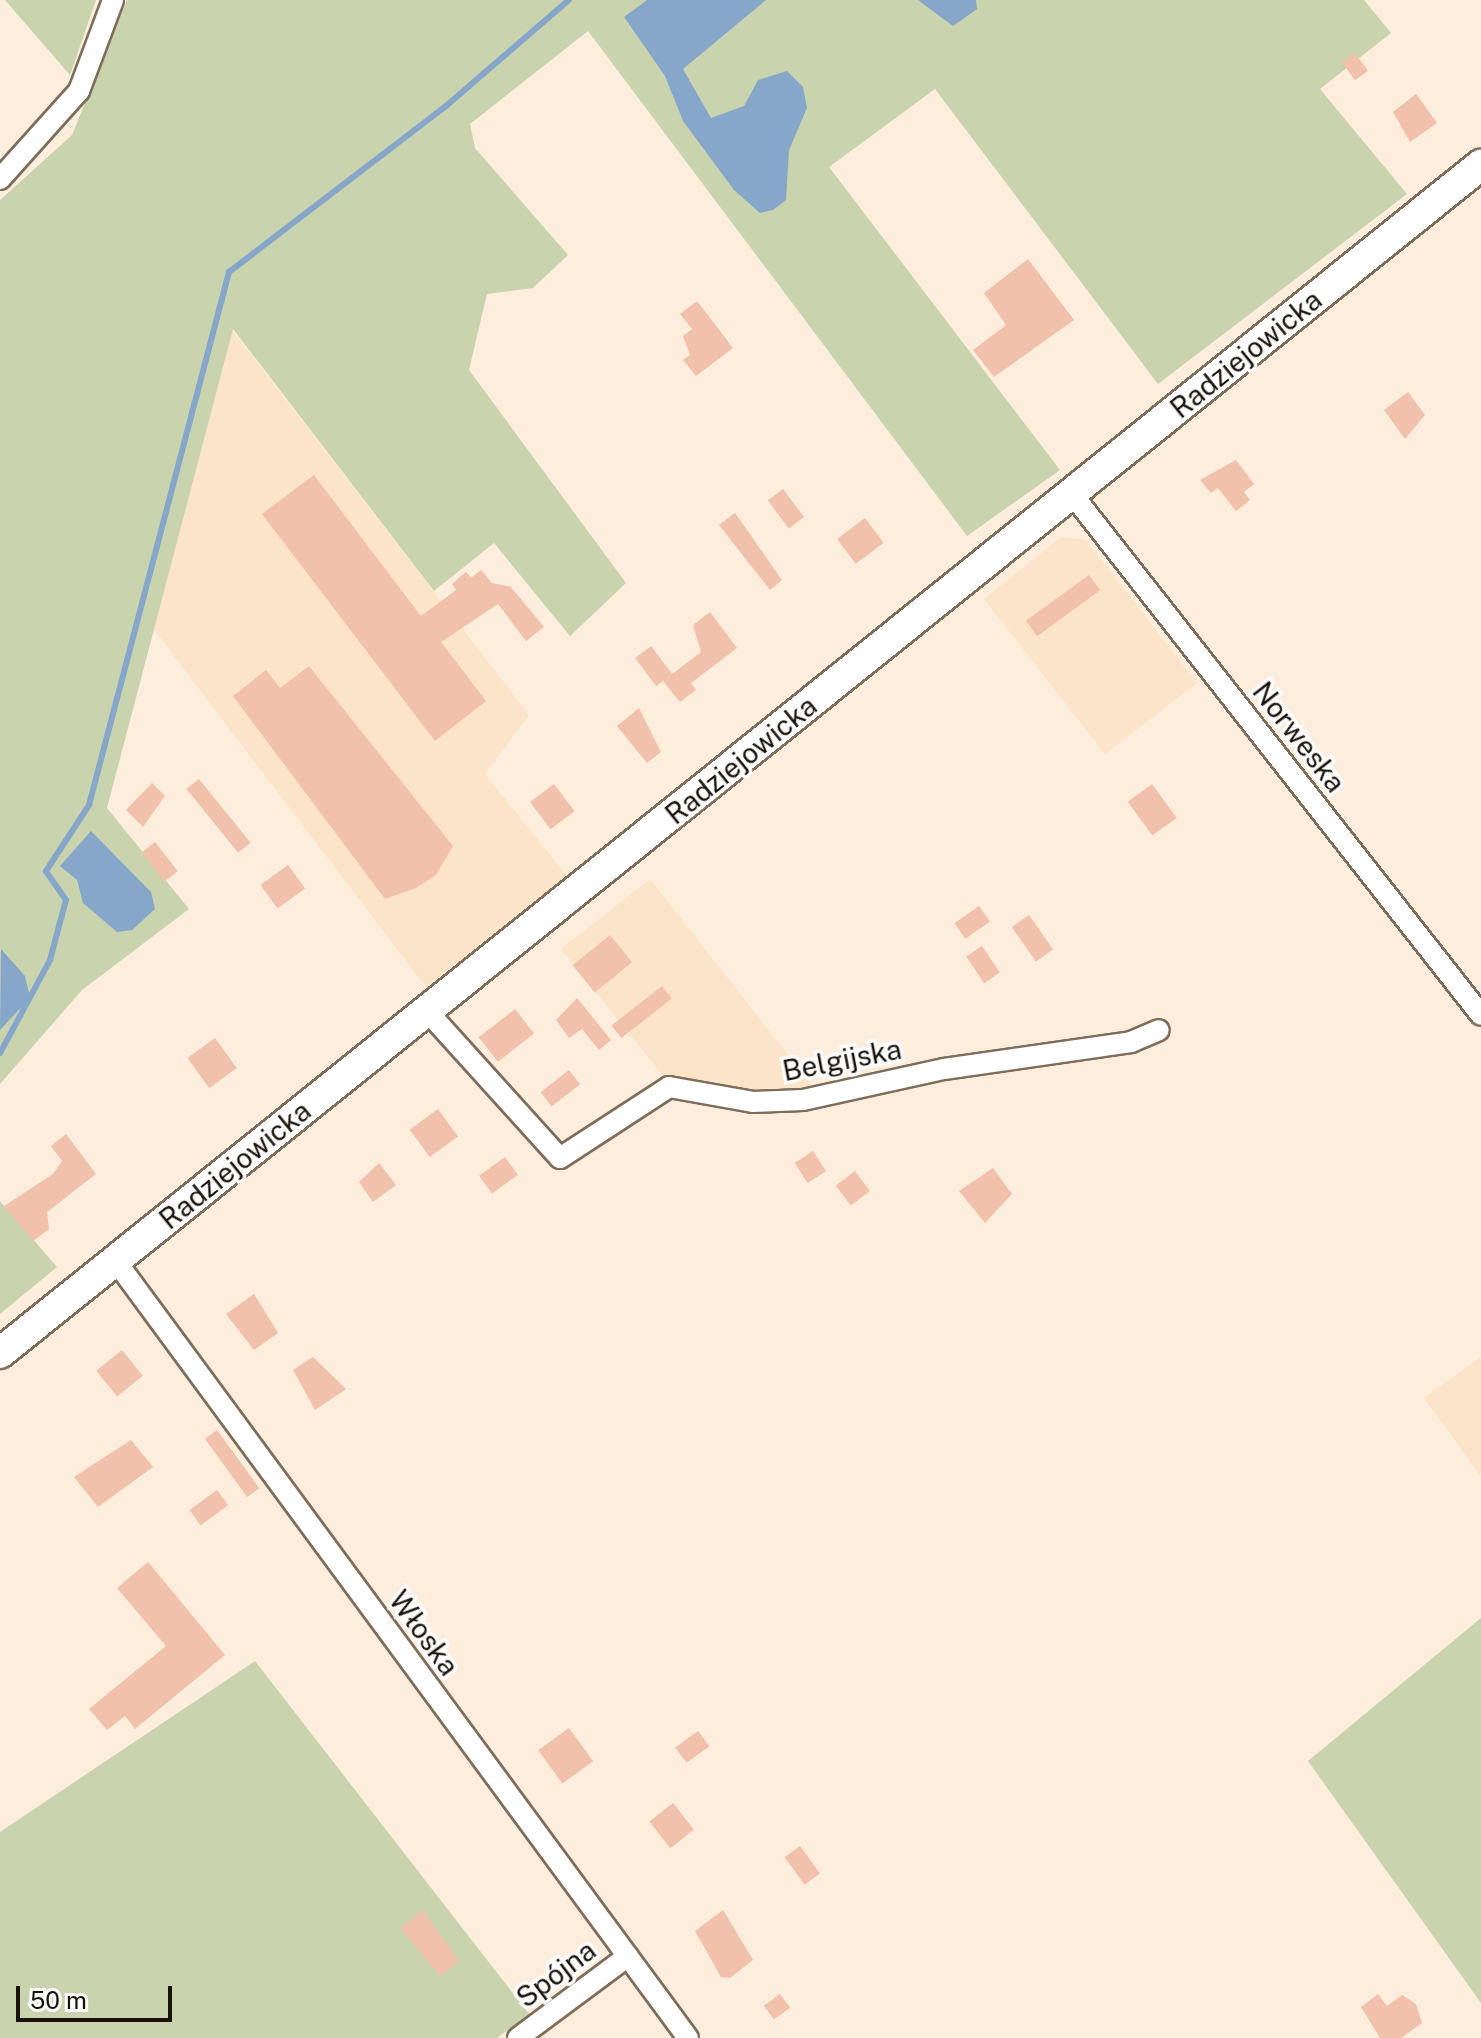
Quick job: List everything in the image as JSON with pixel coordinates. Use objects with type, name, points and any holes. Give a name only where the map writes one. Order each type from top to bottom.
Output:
[{"type":"main road","name":"Radziejowicka","points":[[0,1353],[1481,165]]},
{"type":"street","points":[[0,179],[79,91],[113,0]]},
{"type":"street","name":"Norweska","points":[[1072,494],[1481,1015]]},
{"type":"street","name":"Belgijska","points":[[427,1011],[560,1158],[669,1087],[753,1102],[803,1100],[944,1069],[1131,1042],[1159,1030]]},
{"type":"street","name":"Włoska","points":[[115,1260],[688,2038]]},
{"type":"street","name":"Spójna","points":[[518,2038],[628,1956]]},
{"type":"shaded area","points":[[232,330],[529,715],[485,774],[567,876],[426,987],[152,627]]},
{"type":"shaded area","points":[[1061,537],[1086,540],[1197,683],[1105,754],[984,599]]},
{"type":"shaded area","points":[[650,879],[814,1088],[755,1093],[665,1078],[561,949]]},
{"type":"shaded area","points":[[1481,1357],[1481,1476],[1424,1398]]},
{"type":"green space","points":[[5,0],[96,0],[70,75]]},
{"type":"green space","points":[[127,0],[1364,0],[1391,33],[1320,89],[1407,194],[1158,384],[935,89],[829,167],[1060,470],[967,536],[588,31],[470,124],[475,148],[568,255],[533,288],[487,294],[469,370],[626,583],[570,636],[494,543],[434,591],[233,329],[107,808],[189,909],[82,990],[0,1084],[0,200],[72,135]]},
{"type":"green space","points":[[0,1201],[57,1267],[0,1314]]},
{"type":"green space","points":[[1481,1618],[1481,2003],[1308,1761]]},
{"type":"green space","points":[[255,1661],[529,2014],[497,2038],[0,2038],[0,1832]]},
{"type":"water","points":[[647,0],[766,0],[683,69],[711,118],[744,106],[758,80],[787,71],[803,87],[807,108],[789,150],[786,200],[773,210],[760,213],[734,190],[683,121],[665,76],[624,17]]},
{"type":"water","points":[[918,0],[976,0],[977,9],[953,26]]},
{"type":"water","points":[[91,831],[151,892],[155,909],[132,930],[117,932],[83,903],[77,880],[60,866]]},
{"type":"water","points":[[1,949],[25,976],[30,998],[0,1030]]},
{"type":"building","points":[[1355,53],[1368,71],[1355,80],[1342,62]]},
{"type":"building","points":[[1416,94],[1437,123],[1410,142],[1393,112]]},
{"type":"building","points":[[1028,259],[1074,320],[994,377],[973,350],[1006,325],[984,293]]},
{"type":"building","points":[[697,301],[733,348],[696,376],[683,360],[690,355],[683,336],[692,329],[680,314]]},
{"type":"building","points":[[1408,392],[1425,415],[1405,439],[1384,410]]},
{"type":"building","points":[[1236,460],[1254,484],[1244,492],[1250,500],[1236,511],[1218,488],[1211,493],[1200,480]]},
{"type":"building","points":[[314,475],[421,616],[456,590],[452,584],[466,572],[471,578],[481,570],[492,583],[511,587],[544,627],[526,641],[498,604],[441,642],[486,701],[435,741],[262,514]]},
{"type":"building","points":[[783,489],[804,517],[789,528],[768,500]]},
{"type":"building","points":[[735,513],[782,580],[770,590],[719,525]]},
{"type":"building","points":[[865,518],[884,543],[856,564],[837,539]]},
{"type":"building","points":[[1089,575],[1100,590],[1037,636],[1026,621]]},
{"type":"building","points":[[710,612],[737,648],[691,683],[696,690],[680,702],[663,681],[701,652],[693,625]]},
{"type":"building","points":[[651,646],[672,674],[656,686],[635,658]]},
{"type":"building","points":[[309,666],[453,846],[436,875],[416,888],[385,899],[233,696],[266,670],[280,688]]},
{"type":"building","points":[[639,708],[661,752],[647,763],[617,726]]},
{"type":"building","points":[[199,779],[251,843],[238,853],[187,789]]},
{"type":"building","points":[[152,783],[165,796],[143,827],[126,810]]},
{"type":"building","points":[[554,784],[574,811],[551,829],[530,802]]},
{"type":"building","points":[[1152,784],[1177,818],[1152,836],[1128,802]]},
{"type":"building","points":[[155,842],[178,871],[164,882],[142,852]]},
{"type":"building","points":[[288,865],[305,888],[278,908],[260,885]]},
{"type":"building","points":[[979,906],[990,922],[965,939],[954,923]]},
{"type":"building","points":[[1029,915],[1053,949],[1036,961],[1012,927]]},
{"type":"building","points":[[610,935],[632,962],[595,992],[573,965]]},
{"type":"building","points":[[982,946],[1000,973],[984,983],[966,957]]},
{"type":"building","points":[[662,986],[672,999],[621,1038],[612,1025]]},
{"type":"building","points":[[577,998],[611,1040],[599,1050],[582,1029],[569,1038],[556,1020]]},
{"type":"building","points":[[515,1009],[534,1033],[498,1062],[479,1037]]},
{"type":"building","points":[[215,1038],[237,1068],[209,1088],[187,1058]]},
{"type":"building","points":[[569,1070],[580,1084],[552,1106],[541,1092]]},
{"type":"building","points":[[438,1109],[458,1137],[430,1157],[410,1130]]},
{"type":"building","points":[[66,1134],[96,1174],[47,1212],[49,1229],[33,1241],[4,1206],[53,1174],[62,1161],[51,1146]]},
{"type":"building","points":[[813,1151],[826,1171],[808,1183],[795,1163]]},
{"type":"building","points":[[505,1157],[518,1175],[492,1194],[479,1176]]},
{"type":"building","points":[[379,1163],[396,1185],[373,1202],[359,1182]]},
{"type":"building","points":[[993,1168],[1012,1194],[985,1223],[959,1191]]},
{"type":"building","points":[[855,1171],[870,1191],[851,1205],[836,1185]]},
{"type":"building","points":[[254,1294],[278,1333],[254,1350],[226,1314]]},
{"type":"building","points":[[122,1350],[143,1376],[117,1396],[96,1371]]},
{"type":"building","points":[[313,1357],[346,1389],[315,1410],[293,1370]]},
{"type":"building","points":[[217,1430],[259,1488],[247,1497],[205,1439]]},
{"type":"building","points":[[131,1440],[153,1467],[98,1507],[74,1477]]},
{"type":"building","points":[[217,1490],[228,1505],[201,1525],[189,1510]]},
{"type":"building","points":[[148,1562],[225,1655],[135,1729],[125,1716],[107,1730],[89,1709],[166,1646],[117,1588]]},
{"type":"building","points":[[569,1728],[593,1761],[562,1784],[538,1750]]},
{"type":"building","points":[[698,1731],[709,1746],[687,1763],[675,1747]]},
{"type":"building","points":[[673,1803],[694,1830],[670,1848],[649,1821]]},
{"type":"building","points":[[800,1846],[820,1874],[805,1885],[785,1857]]},
{"type":"building","points":[[423,1910],[459,1961],[440,1976],[400,1928]]},
{"type":"building","points":[[723,1910],[753,1960],[730,1978],[721,1977],[695,1931]]},
{"type":"building","points":[[780,1994],[790,2008],[774,2020],[764,2006]]},
{"type":"building","points":[[1378,1994],[1387,2006],[1402,1995],[1416,2004],[1422,2023],[1401,2038],[1380,2038],[1361,2007]]},
{"type":"waterway","points":[[0,1053],[50,960],[66,900],[46,871],[89,805],[229,272],[446,106],[569,0]]}]
